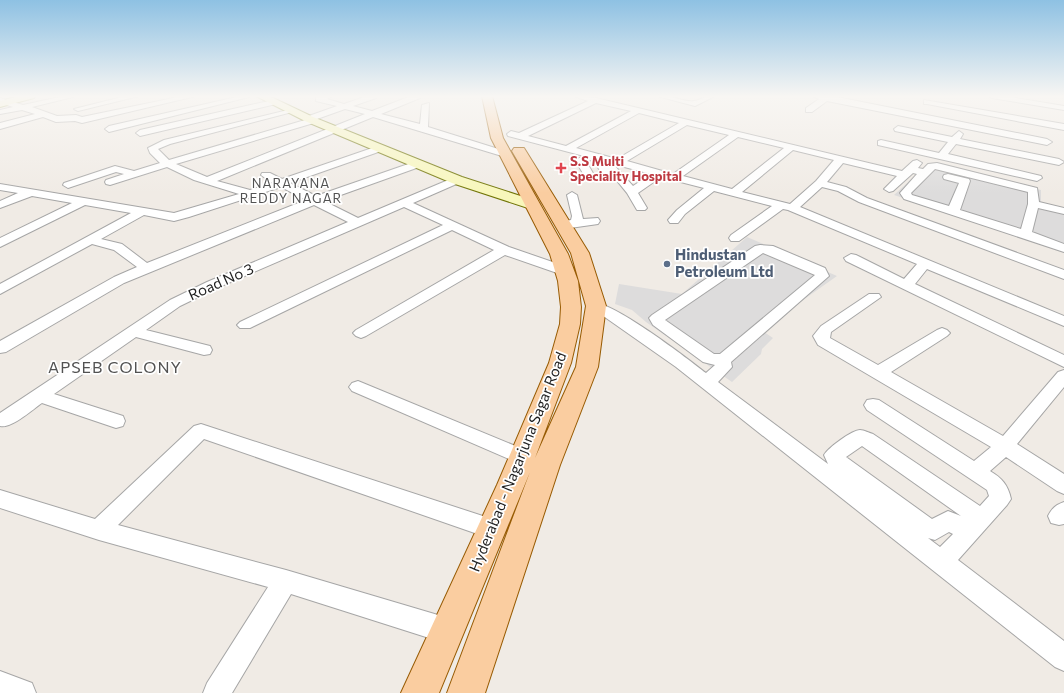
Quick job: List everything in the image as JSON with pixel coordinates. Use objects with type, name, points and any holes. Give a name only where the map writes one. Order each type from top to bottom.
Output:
[{"type":"main road","name":"Hyderabad - Nagarjuna Sagar Road","points":[[466,693],[539,489],[546,465],[587,367],[596,306],[570,224],[525,163],[512,142],[497,138],[495,128]]},
{"type":"main road","name":"Hyderabad - Nagarjuna Sagar Road","points":[[420,693],[522,457],[560,363],[570,324],[571,307],[568,281],[565,271],[559,254],[546,228],[531,204],[508,128]]},
{"type":"street","points":[[140,133],[160,128]]},
{"type":"street","points":[[224,128],[155,146],[152,151],[165,163],[181,172],[250,194]]},
{"type":"street","points":[[110,182],[165,163],[280,128]]},
{"type":"street","points":[[426,128],[568,149],[786,207],[1064,321]]},
{"type":"street","points":[[512,142],[539,128]]},
{"type":"street","points":[[568,149],[606,128]]},
{"type":"street","points":[[619,162],[675,128]]},
{"type":"street","points":[[712,128],[841,159],[908,172],[924,172],[965,181],[953,212]]},
{"type":"street","points":[[941,156],[964,128]]},
{"type":"street","points":[[978,128],[1047,142]]},
{"type":"street","points":[[209,180],[335,129],[457,180],[531,204]]},
{"type":"street","points":[[898,129],[1060,162]]},
{"type":"street","points":[[675,177],[736,134]]},
{"type":"street","points":[[882,143],[1037,178]]},
{"type":"street","points":[[734,193],[791,147]]},
{"type":"street","points":[[0,187],[141,212],[168,216],[180,216],[250,194],[381,148]]},
{"type":"street","points":[[598,158],[632,192],[641,208]]},
{"type":"street","points":[[735,238],[786,207],[820,183],[841,159]]},
{"type":"street","points":[[889,189],[918,161]]},
{"type":"street","points":[[0,348],[119,280],[146,268],[316,200],[418,164]]},
{"type":"street","points":[[1025,234],[1034,204],[1033,190],[1028,188],[932,166],[924,172],[906,195],[1064,248]]},
{"type":"street","points":[[68,185],[115,169],[120,169],[134,174]]},
{"type":"street","points":[[632,192],[659,173]]},
{"type":"street","points":[[266,175],[358,223]]},
{"type":"street","name":"Road No 3","points":[[4,420],[175,303],[212,285],[457,180]]},
{"type":"street","points":[[820,183],[842,189],[863,200],[1064,275]]},
{"type":"street","points":[[674,220],[681,212],[712,187]]},
{"type":"street","points":[[0,205],[29,192]]},
{"type":"street","points":[[570,224],[578,216],[572,195]]},
{"type":"street","points":[[0,243],[82,202]]},
{"type":"street","points":[[405,203],[504,250],[565,271]]},
{"type":"street","points":[[1034,204],[1064,211]]},
{"type":"street","points":[[0,290],[141,212]]},
{"type":"street","points":[[570,224],[594,221]]},
{"type":"street","points":[[245,326],[451,226]]},
{"type":"street","points":[[90,240],[118,247],[146,268]]},
{"type":"street","points":[[698,377],[716,359],[822,276],[820,271],[768,249],[760,249],[657,318],[658,322],[716,359]]},
{"type":"street","points":[[361,334],[504,250]]},
{"type":"street","points":[[851,258],[1064,362]]},
{"type":"street","points":[[906,285],[925,263]]},
{"type":"street","points":[[874,298],[826,329],[821,336],[824,341],[830,346],[1005,446],[1064,485]]},
{"type":"street","points":[[596,306],[623,320],[942,561],[1064,658]]},
{"type":"street","points":[[133,332],[204,350]]},
{"type":"street","points":[[877,373],[942,333]]},
{"type":"street","points":[[976,471],[1005,446],[1064,376]]},
{"type":"street","points":[[358,387],[522,457]]},
{"type":"street","points":[[40,396],[116,421]]},
{"type":"street","points":[[873,405],[976,471],[994,484],[1000,496],[1000,499],[942,561]]},
{"type":"street","points":[[99,530],[201,431],[492,529]]},
{"type":"street","points":[[860,438],[866,439],[975,526],[948,520],[936,530],[928,528],[835,459],[834,455],[860,438]]},
{"type":"street","points":[[0,498],[99,530],[286,581],[448,631]]},
{"type":"street","points":[[217,693],[286,581]]},
{"type":"street","points":[[0,685],[22,693]]},
{"type":"shaded area","points":[[929,163],[1041,190],[1041,204],[1064,209],[1064,251],[894,195]]},
{"type":"shaded area","points":[[747,237],[837,276],[789,310],[764,332],[773,338],[762,349],[761,354],[732,382],[646,322],[632,310],[615,304],[619,284],[682,294]]},
{"type":"place","name":"S.S Multi Speciality Hospital","points":[[561,168]]},
{"type":"place","name":"Hindustan Petroleum Ltd","points":[[667,264]]},
{"type":"district","name":"NARAYANA REDDY NAGAR","points":[[291,190]]},
{"type":"district","name":"APSEB COLONY","points":[[115,367]]}]
